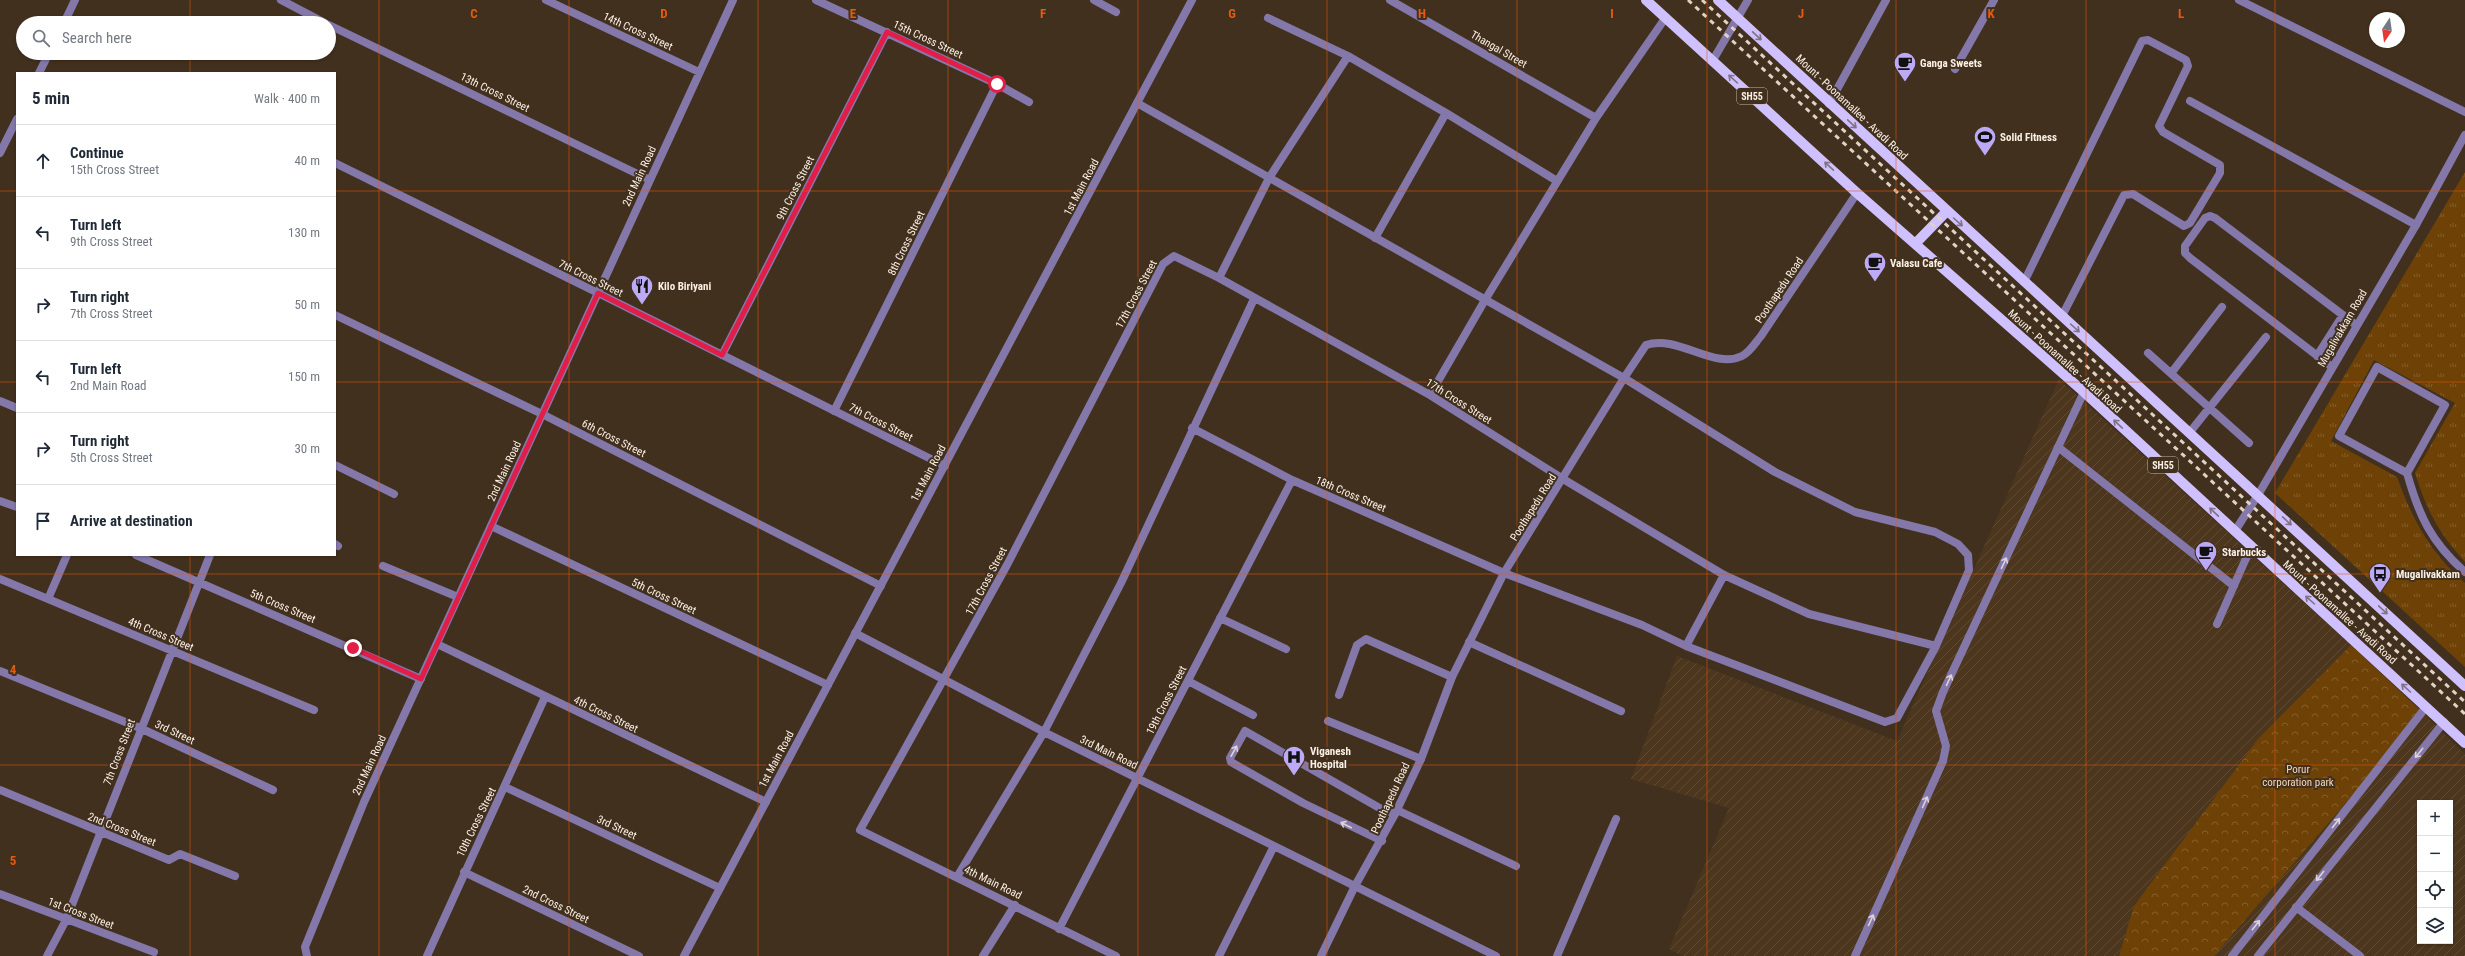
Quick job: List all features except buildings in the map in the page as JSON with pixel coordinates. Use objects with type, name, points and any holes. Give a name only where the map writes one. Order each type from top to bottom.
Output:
[{"type":"main road","name":"Mount - Poonamallee - Avadi Road","points":[[1646,0],[1858,193],[2084,392],[2251,547],[2444,722],[2465,743]]},
{"type":"main road","name":"Mount - Poonamallee - Avadi Road","points":[[1718,0],[1829,104],[2190,432],[2465,686]]},
{"type":"main road","points":[[1915,244],[1947,211]]},
{"type":"street","points":[[67,16],[75,0]]},
{"type":"street","points":[[281,0],[312,16]]},
{"type":"street","name":"14th Cross Street","points":[[546,0],[557,3],[699,72]]},
{"type":"street","name":"2nd Main Road","points":[[306,955],[305,947],[364,802],[733,0]]},
{"type":"street","name":"15th Cross Street","points":[[816,0],[997,84],[1028,102]]},
{"type":"street","points":[[1094,0],[1116,12]]},
{"type":"street","name":"1st Main Road","points":[[684,956],[1192,0]]},
{"type":"street","name":"Thangal Street","points":[[1390,0],[1596,118]]},
{"type":"street","points":[[1713,60],[1748,0]]},
{"type":"street","points":[[1829,104],[1886,0]]},
{"type":"street","points":[[1955,69],[1994,0]]},
{"type":"street","points":[[2239,0],[2465,112]]},
{"type":"street","points":[[1430,395],[1485,300],[1596,118],[1666,17]]},
{"type":"street","points":[[1268,18],[1348,56],[1446,113],[1557,181]]},
{"type":"street","name":"13th Cross Street","points":[[336,28],[650,180]]},
{"type":"street","name":"9th Cross Street","points":[[722,355],[887,32]]},
{"type":"street","points":[[2024,282],[2142,41],[2148,40],[2186,60],[2188,66],[2159,126],[2163,132],[2220,165],[2220,173],[2190,223],[2184,226],[2133,194],[2124,195],[2062,316]]},
{"type":"street","points":[[1219,278],[1269,178],[1348,56]]},
{"type":"street","points":[[40,72],[46,60]]},
{"type":"street","name":"8th Cross Street","points":[[834,411],[997,84]]},
{"type":"street","points":[[2190,101],[2416,225]]},
{"type":"street","name":"18th Cross Street","points":[[1137,103],[1624,378],[1775,472],[1855,512],[1935,532],[1958,544],[1968,555],[1969,570],[1936,646],[1902,714],[1897,718],[1885,722],[1686,646],[1642,625],[1504,573],[1292,480],[1192,428]]},
{"type":"street","points":[[1375,238],[1446,113]]},
{"type":"street","points":[[0,153],[16,121]]},
{"type":"street","name":"Mugalivakkam Road","points":[[2235,531],[2258,495],[2356,325],[2416,225],[2465,135]]},
{"type":"street","name":"7th Cross Street","points":[[336,163],[944,466]]},
{"type":"street","name":"Poothapedu Road","points":[[1321,956],[1355,886],[1382,841],[1396,812],[1421,759],[1452,677],[1504,573],[1564,479],[1624,378],[1646,345],[1664,342],[1720,358],[1735,358],[1743,356],[1761,336],[1858,193]]},
{"type":"street","points":[[2332,367],[2190,258],[2186,252],[2185,246],[2206,218],[2210,216],[2215,218],[2356,325]]},
{"type":"street","name":"17th Cross Street","points":[[860,830],[945,680],[1065,456],[1163,264],[1174,256],[1181,257],[1254,299],[1430,395],[1564,479],[1724,575],[1809,614],[1936,646]]},
{"type":"street","points":[[957,876],[1044,732],[1121,583],[1192,428],[1254,299]]},
{"type":"street","points":[[2172,372],[2222,307]]},
{"type":"street","name":"6th Cross Street","points":[[336,315],[542,414],[881,586]]},
{"type":"street","points":[[2318,356],[2343,315]]},
{"type":"street","points":[[2190,432],[2266,338]]},
{"type":"street","points":[[2148,353],[2172,372],[2249,443]]},
{"type":"street","points":[[2407,473],[2339,436],[2377,367],[2445,405],[2407,473],[2414,499],[2436,544],[2465,572]]},
{"type":"street","points":[[1855,956],[1943,761],[1946,746],[1936,711],[1943,692],[2084,392]]},
{"type":"street","points":[[0,401],[16,408]]},
{"type":"street","points":[[2058,447],[2234,586]]},
{"type":"street","points":[[336,465],[394,494]]},
{"type":"street","name":"19th Cross Street","points":[[1059,929],[1292,480]]},
{"type":"street","points":[[0,501],[16,507]]},
{"type":"street","name":"5th Cross Street","points":[[491,526],[828,685]]},
{"type":"street","points":[[2217,624],[2251,547]]},
{"type":"street","points":[[48,599],[67,556]]},
{"type":"street","name":"5th Cross Street","points":[[138,556],[421,679]]},
{"type":"street","name":"7th Cross Street","points":[[47,956],[66,920],[140,728],[210,556]]},
{"type":"street","points":[[383,566],[458,597]]},
{"type":"street","points":[[1686,646],[1724,575]]},
{"type":"street","name":"4th Cross Street","points":[[0,579],[314,710]]},
{"type":"street","points":[[1220,618],[1286,649]]},
{"type":"street","name":"3rd Main Road","points":[[856,633],[1044,732],[1496,956]]},
{"type":"street","points":[[1339,695],[1357,645],[1366,639],[1452,677]]},
{"type":"street","points":[[1469,642],[1621,711]]},
{"type":"street","name":"4th Cross Street","points":[[437,644],[766,802]]},
{"type":"street","name":"3rd Street","points":[[0,671],[140,728],[273,790]]},
{"type":"street","points":[[1188,680],[1253,715]]},
{"type":"street","name":"10th Cross Street","points":[[427,956],[464,872],[546,697]]},
{"type":"street","points":[[2232,956],[2426,707]]},
{"type":"street","points":[[1328,721],[1421,759]]},
{"type":"street","points":[[2258,956],[2444,722]]},
{"type":"street","points":[[1382,841],[1303,803],[1231,762],[1230,758],[1245,731],[1383,810],[1396,812],[1516,866]]},
{"type":"street","name":"3rd Street","points":[[505,787],[720,888]]},
{"type":"street","name":"2nd Cross Street","points":[[0,790],[169,860],[180,854],[235,876]]},
{"type":"street","points":[[1557,956],[1616,819]]},
{"type":"street","name":"4th Main Road","points":[[860,830],[957,876],[1059,929],[1115,956]]},
{"type":"street","points":[[1219,956],[1274,846]]},
{"type":"street","name":"2nd Cross Street","points":[[464,872],[639,956]]},
{"type":"street","name":"1st Cross Street","points":[[0,894],[154,952]]},
{"type":"street","points":[[983,956],[1015,905]]},
{"type":"street","points":[[2296,907],[2360,956]]},
{"type":"shaded area","points":[[2059,379],[2351,645],[2243,759],[2134,906],[2119,956],[1683,956],[1669,949],[1729,808],[1631,779],[1677,656],[1897,741]]},
{"type":"shaded area","points":[[2423,713],[2465,754],[2465,956],[2214,956]]},
{"type":"green space","points":[[2465,172],[2465,562],[2447,540],[2434,520],[2424,499],[2415,473],[2455,403],[2374,360],[2331,441],[2397,477],[2409,507],[2432,548],[2465,583],[2465,667],[2275,493]]},
{"type":"green space","name":"Porur corporation park","points":[[2351,645],[2423,713],[2214,956],[2119,956],[2134,906],[2258,739]]},
{"type":"railway","points":[[1688,0],[2465,714]]},
{"type":"railway","points":[[1702,0],[2465,702]]},
{"type":"place","name":"Ganga Sweets","points":[[1905,82]]},
{"type":"place","name":"Solid Fitness","points":[[1985,156]]},
{"type":"place","name":"Valasu Cafe","points":[[1875,282]]},
{"type":"place","name":"Kilo Biriyani","points":[[642,306]]},
{"type":"place","name":"Starbucks","points":[[2206,572]]},
{"type":"place","name":"Mugalivakkam","points":[[2380,594]]},
{"type":"place","name":"Viganesh Hospital","points":[[1294,776]]},
{"type":"route","points":[[353,648],[421,679],[598,293],[722,355],[887,32],[997,84]]}]
